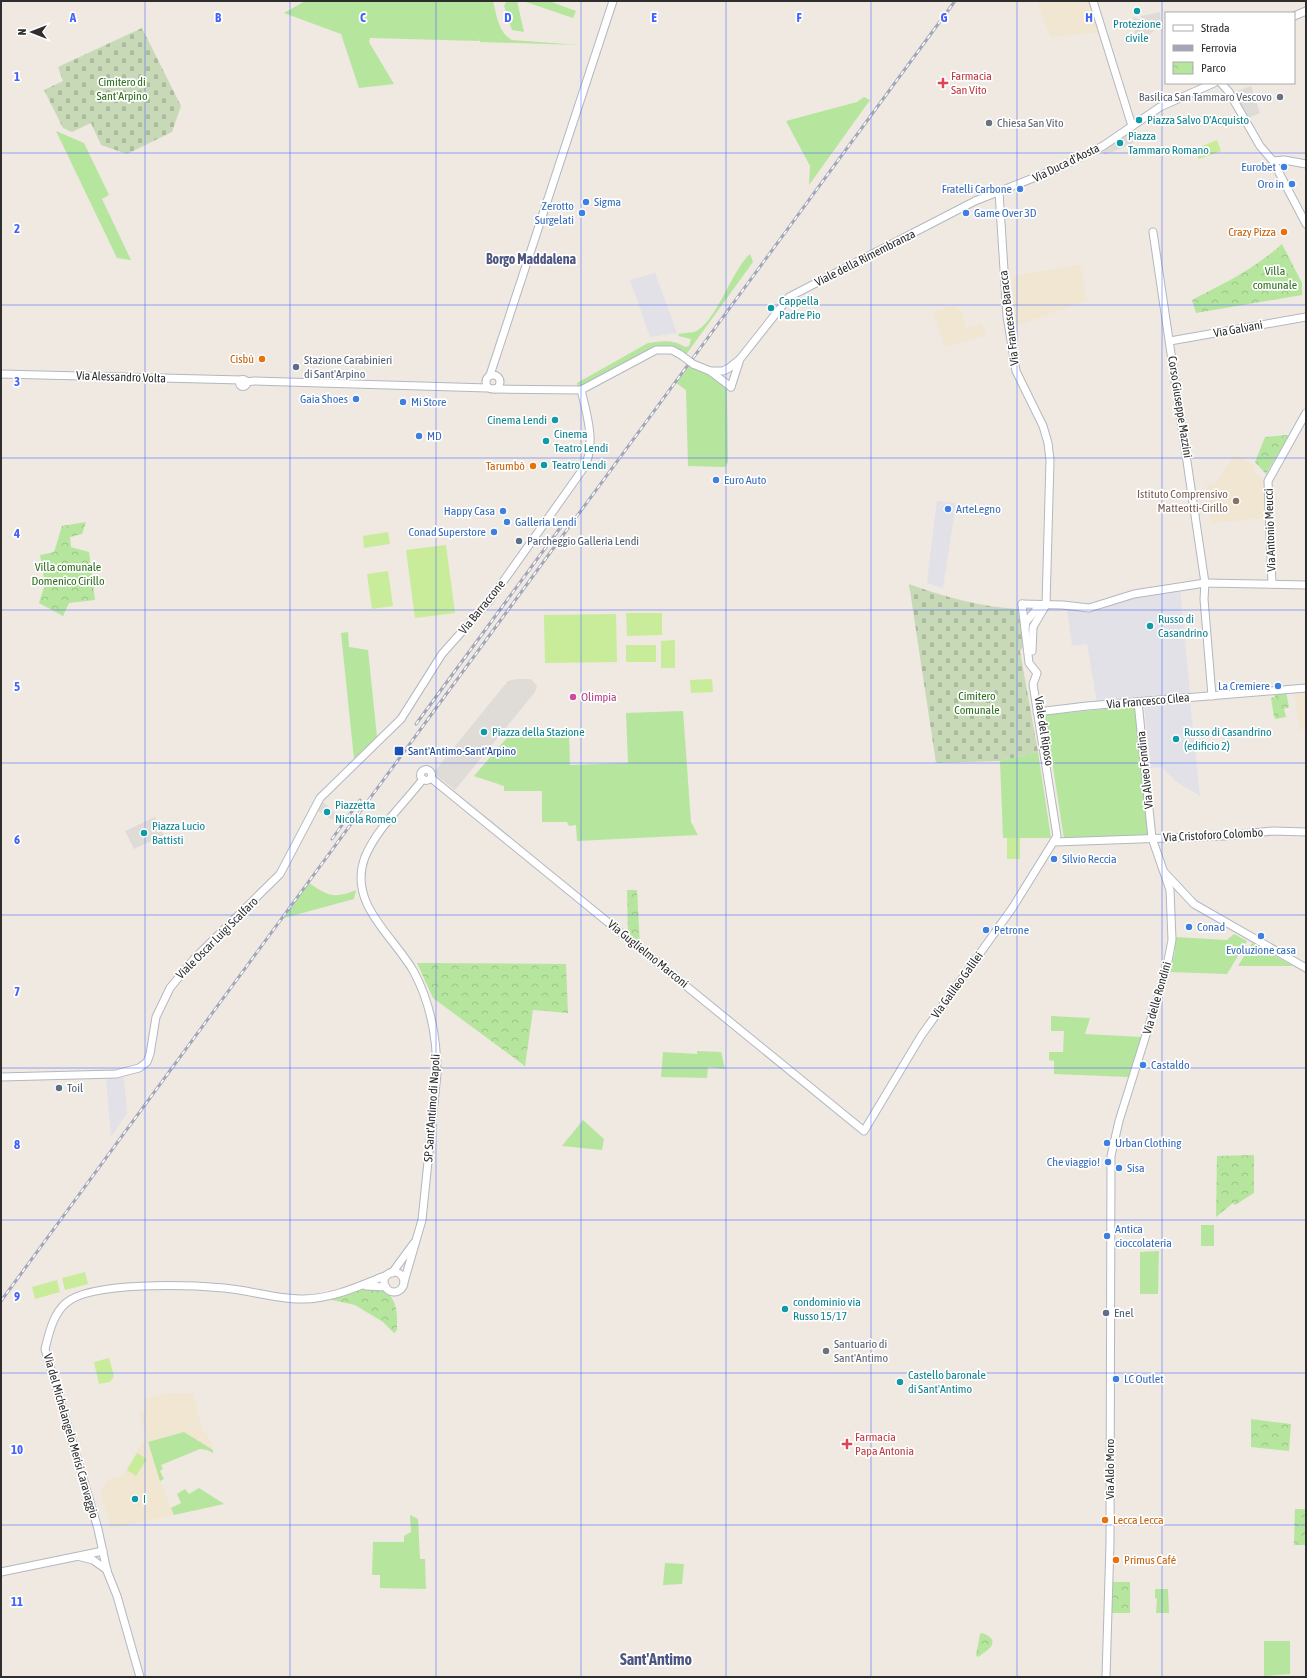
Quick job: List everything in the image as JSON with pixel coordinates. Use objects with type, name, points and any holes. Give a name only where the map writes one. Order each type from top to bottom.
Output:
[{"type":"street","points":[[492,389],[498,351],[613,1]]},
{"type":"street","points":[[1093,1],[1132,126]]},
{"type":"street","points":[[1295,16],[1306,11]]},
{"type":"street","name":"Via Duca d'Aosta","points":[[999,192],[1056,170],[1103,146],[1160,107],[1212,84]]},
{"type":"street","points":[[1222,84],[1229,92],[1260,146],[1273,161],[1306,224]]},
{"type":"street","points":[[1273,161],[1284,160],[1306,164]]},
{"type":"street","name":"Via Francesco Baracca","points":[[999,192],[1007,316],[1016,371],[1043,426],[1048,443],[1050,486],[1043,605]]},
{"type":"street","name":"Viale della Rimembranza","points":[[727,369],[740,359],[789,297],[975,201],[999,192]]},
{"type":"street","name":"Corso Giuseppe Mazzini","points":[[1153,232],[1205,583],[1204,599],[1212,696]]},
{"type":"street","name":"Via Galvani","points":[[1170,340],[1306,317]]},
{"type":"street","points":[[582,390],[656,350],[672,350],[693,364],[710,370],[731,388]]},
{"type":"street","points":[[731,388],[740,359]]},
{"type":"street","points":[[710,370],[727,369],[731,388]]},
{"type":"street","name":"Via Alessandro Volta","points":[[1,374],[244,381],[254,380],[492,389],[582,390]]},
{"type":"street","points":[[492,389],[493,379]]},
{"type":"street","name":"Via Alessandro Volta","points":[[464,387],[493,379],[507,388],[512,389]]},
{"type":"street","name":"Via Barraccone","points":[[320,798],[401,719],[442,654],[490,600],[583,470],[589,456],[591,442],[582,390]]},
{"type":"street","name":"Via Antonio Meucci","points":[[1272,584],[1268,481],[1306,413]]},
{"type":"street","points":[[1022,604],[1063,605],[1089,608],[1134,594],[1205,583],[1306,585]]},
{"type":"street","points":[[1022,604],[1034,618]]},
{"type":"street","name":"Viale del Riposo","points":[[1022,604],[1029,663],[1037,674],[1033,684],[1039,712],[1058,842]]},
{"type":"street","name":"Viale del Riposo","points":[[1025,629],[1043,605]]},
{"type":"street","name":"Viale del Riposo","points":[[1034,618],[1032,646],[1033,662],[1041,673],[1037,685],[1039,712]]},
{"type":"street","name":"Via Francesco Cilea","points":[[1039,712],[1306,688]]},
{"type":"street","name":"Via Alveo Fondina","points":[[1138,702],[1152,838]]},
{"type":"street","name":"SP Sant'Antimo di Napoli","points":[[404,1282],[419,1236],[422,1220],[437,1074],[435,1034],[428,1005],[414,972],[367,906],[362,876],[365,859],[372,843],[423,779],[427,781],[431,778]]},
{"type":"street","name":"Via Guglielmo Marconi","points":[[431,778],[864,1130]]},
{"type":"street","name":"Viale Oscar Luigi Scalfaro","points":[[1,1077],[116,1074],[139,1068],[147,1062],[150,1054],[156,1017],[170,988],[194,959],[280,874],[320,798]]},
{"type":"street","name":"Via Cristoforo Colombo","points":[[1058,842],[1224,836],[1273,831],[1306,832]]},
{"type":"street","name":"Via delle Rondini","points":[[1111,1394],[1111,1156],[1119,1121],[1166,971],[1172,940],[1170,890],[1152,838]]},
{"type":"street","name":"Via Galileo Galilei","points":[[864,1130],[921,1036],[1013,908],[1058,842]]},
{"type":"street","points":[[1164,872],[1194,904],[1306,968]]},
{"type":"street","name":"SP Sant'Antimo di Napoli","points":[[389,1274],[419,1236]]},
{"type":"street","points":[[389,1274],[400,1274],[404,1282],[401,1289],[395,1292],[389,1291],[384,1280],[389,1274]]},
{"type":"street","name":"Via del Michelangelo Merisi Caravaggio","points":[[140,1677],[117,1596],[107,1571],[79,1461],[45,1349],[50,1330],[58,1311],[67,1302],[76,1297],[114,1287],[224,1288],[298,1299],[315,1298],[362,1286],[389,1274]]},
{"type":"street","name":"Via del Michelangelo Merisi Caravaggio","points":[[362,1286],[386,1287]]},
{"type":"street","name":"Via Aldo Moro","points":[[1106,1677],[1110,1543],[1111,1394]]},
{"type":"street","points":[[1,1572],[103,1551]]},
{"type":"street","points":[[77,1557],[93,1560],[107,1571]]},
{"type":"shaded area","points":[[1038,1],[1090,1],[1099,30],[1096,33],[1051,37],[1045,24]]},
{"type":"shaded area","points":[[1160,12],[1161,25],[1147,36],[1135,37],[1133,17],[1141,20],[1141,16]]},
{"type":"shaded area","points":[[1251,86],[1260,113],[1246,119],[1232,93]]},
{"type":"shaded area","name":"Piazza Tammaro Romano","points":[[1130,129],[1134,130],[1138,141],[1105,155],[1102,150]]},
{"type":"shaded area","points":[[1080,265],[1087,300],[1016,326],[1012,276]]},
{"type":"shaded area","points":[[655,273],[677,333],[650,337],[630,280]]},
{"type":"shaded area","points":[[954,305],[957,310],[960,309],[967,328],[982,323],[986,335],[945,347],[933,312]]},
{"type":"shaded area","name":"Istituto Comprensivo Matteotti-Cirillo","points":[[1235,454],[1255,466],[1253,472],[1263,479],[1264,518],[1211,523],[1206,485],[1216,483]]},
{"type":"shaded area","points":[[937,501],[956,503],[943,588],[927,583]]},
{"type":"shaded area","points":[[1180,588],[1190,694],[1097,703],[1087,644],[1072,646],[1067,610],[1088,612],[1102,610],[1120,600]]},
{"type":"shaded area","name":"Piazza della Stazione","points":[[517,679],[531,679],[537,686],[535,692],[455,790],[433,773],[508,681]]},
{"type":"shaded area","points":[[1306,691],[1306,729],[1300,730],[1294,693]]},
{"type":"shaded area","points":[[1190,701],[1200,796],[1175,781],[1162,767],[1151,768],[1144,705]]},
{"type":"shaded area","name":"Piazzetta Nicola Romeo","points":[[321,800],[337,815],[332,820],[315,809]]},
{"type":"shaded area","name":"Piazza Lucio Battisti","points":[[155,817],[164,835],[134,849],[125,831]]},
{"type":"shaded area","points":[[124,1077],[127,1113],[111,1137],[106,1078]]},
{"type":"shaded area","points":[[193,1393],[202,1431],[208,1435],[213,1450],[184,1432],[148,1442],[161,1483],[174,1515],[110,1529],[108,1524],[110,1521],[100,1493],[109,1479],[123,1475],[146,1437],[140,1415],[145,1408],[143,1406],[145,1399],[164,1394]]},
{"type":"green space","points":[[305,1],[493,1],[501,28],[507,37],[512,40],[579,45],[480,42],[479,38],[479,41],[370,38],[369,42],[394,84],[359,88],[341,34],[284,13]]},
{"type":"green space","points":[[517,1],[524,32],[512,30],[504,6],[506,2]]},
{"type":"green space","points":[[523,1],[549,1],[576,11],[573,18]]},
{"type":"green space","name":"Cimitero di Sant'Arpino","points":[[142,28],[181,106],[172,132],[127,154],[101,145],[91,123],[72,132],[63,128],[44,90],[63,81],[58,67]]},
{"type":"green space","points":[[864,97],[870,100],[809,185],[810,166],[786,121],[857,102]]},
{"type":"green space","points":[[56,131],[84,143],[109,195],[102,199],[131,260],[117,258]]},
{"type":"green space","points":[[1217,140],[1221,151],[1199,159],[1195,149]]},
{"type":"green space","name":"Villa comunale","points":[[1282,244],[1302,283],[1302,295],[1196,313],[1192,300],[1250,268]]},
{"type":"green space","points":[[750,254],[753,262],[685,356],[670,347],[578,387],[577,383],[648,343],[667,341],[681,344],[685,347],[689,346],[691,339],[679,336],[678,334],[694,332],[702,327],[716,308],[736,272]]},
{"type":"green space","points":[[690,364],[698,370],[708,373],[726,387],[728,462],[725,467],[688,466],[686,390],[676,383]]},
{"type":"green space","points":[[1287,435],[1288,437],[1266,474],[1255,462],[1265,437]]},
{"type":"green space","name":"Villa comunale Domenico Cirillo","points":[[86,522],[82,534],[70,537],[71,547],[89,552],[95,600],[69,603],[63,616],[39,603],[45,584],[40,555],[54,552],[62,526]]},
{"type":"green space","points":[[388,532],[390,544],[364,548],[363,536]]},
{"type":"green space","points":[[446,545],[455,613],[415,618],[406,550]]},
{"type":"green space","points":[[388,571],[393,606],[372,609],[367,574]]},
{"type":"green space","name":"Cimitero Comunale","points":[[909,584],[963,601],[1019,609],[1023,647],[1020,651],[1038,752],[1000,761],[936,763]]},
{"type":"green space","points":[[626,613],[662,613],[662,635],[627,636]]},
{"type":"green space","points":[[616,614],[617,662],[545,663],[544,615]]},
{"type":"green space","points":[[348,632],[349,647],[368,650],[377,737],[354,759],[341,633]]},
{"type":"green space","points":[[675,640],[675,668],[661,668],[661,641]]},
{"type":"green space","points":[[626,645],[656,645],[656,662],[626,662]]},
{"type":"green space","points":[[712,679],[713,692],[691,693],[690,680]]},
{"type":"green space","points":[[1286,692],[1289,707],[1284,709],[1286,717],[1276,719],[1274,717],[1271,698],[1275,697],[1274,693]]},
{"type":"green space","points":[[1135,706],[1148,836],[1064,839],[1045,715]]},
{"type":"green space","points":[[683,711],[691,822],[698,835],[577,841],[576,825],[569,826],[567,822],[542,822],[542,791],[504,791],[504,786],[474,776],[511,733],[569,733],[570,765],[628,763],[626,713]]},
{"type":"green space","points":[[1038,752],[1051,838],[1003,838],[1000,761]]},
{"type":"green space","points":[[1007,838],[1020,838],[1020,859],[1007,859]]},
{"type":"green space","points":[[309,883],[321,891],[331,895],[342,895],[356,890],[354,899],[284,918]]},
{"type":"green space","points":[[627,890],[637,890],[640,946],[628,935]]},
{"type":"green space","points":[[1234,934],[1247,941],[1227,974],[1170,972],[1175,951],[1175,937],[1227,940]]},
{"type":"green space","points":[[1252,943],[1293,966],[1238,966]]},
{"type":"green space","points":[[417,963],[566,964],[568,1013],[533,1010],[525,1066],[433,998]]},
{"type":"green space","points":[[1051,1016],[1090,1018],[1085,1034],[1141,1037],[1129,1077],[1054,1074],[1054,1061],[1049,1060],[1049,1052],[1063,1052],[1064,1031],[1051,1031]]},
{"type":"green space","points":[[697,1051],[721,1052],[725,1069],[708,1067],[707,1078],[661,1077],[663,1052],[697,1054]]},
{"type":"green space","points":[[583,1120],[604,1139],[602,1150],[562,1146]]},
{"type":"green space","points":[[1254,1155],[1254,1193],[1235,1205],[1233,1203],[1216,1217],[1217,1156]]},
{"type":"green space","points":[[1201,1225],[1214,1225],[1214,1246],[1201,1246]]},
{"type":"green space","points":[[1159,1251],[1158,1294],[1140,1294],[1140,1252]]},
{"type":"green space","points":[[85,1272],[88,1284],[65,1290],[62,1278]]},
{"type":"green space","points":[[57,1280],[60,1292],[35,1299],[32,1287]]},
{"type":"green space","points":[[373,1288],[387,1293],[394,1303],[397,1316],[397,1330],[394,1333],[383,1322],[355,1305],[327,1299],[361,1289]]},
{"type":"green space","points":[[109,1358],[114,1376],[110,1382],[99,1384],[94,1362]]},
{"type":"green space","points":[[1251,1419],[1291,1424],[1289,1451],[1251,1447]]},
{"type":"green space","points":[[184,1432],[213,1450],[213,1453],[200,1449],[161,1465],[163,1469],[160,1471],[164,1479],[160,1481],[148,1442]]},
{"type":"green space","points":[[137,1453],[147,1459],[136,1476],[127,1470]]},
{"type":"green space","points":[[199,1488],[224,1504],[174,1515],[171,1508],[181,1503],[177,1494],[185,1489],[189,1494]]},
{"type":"green space","points":[[1295,1509],[1306,1509],[1306,1545],[1294,1545]]},
{"type":"green space","points":[[410,1515],[418,1519],[420,1559],[425,1559],[426,1589],[380,1588],[380,1575],[372,1575],[373,1542],[404,1542],[404,1536],[411,1532]]},
{"type":"green space","points":[[665,1563],[684,1564],[682,1584],[663,1585]]},
{"type":"green space","points":[[1112,1582],[1130,1582],[1130,1613],[1112,1613]]},
{"type":"green space","points":[[1155,1589],[1168,1589],[1169,1613],[1156,1613],[1157,1599],[1155,1598]]},
{"type":"green space","points":[[982,1633],[992,1639],[993,1642],[986,1651],[978,1657],[976,1655],[980,1634]]},
{"type":"green space","points":[[1264,1641],[1290,1641],[1290,1674],[1264,1676]]},
{"type":"railway","points":[[1,1301],[955,1]]},
{"type":"railway","points":[[416,724],[563,524]]},
{"type":"railway","points":[[332,839],[360,800]]},
{"type":"place","name":"Protezione civile","points":[[1137,11]]},
{"type":"place","name":"Farmacia San Vito","points":[[943,83]]},
{"type":"place","name":"Basilica San Tammaro Vescovo","points":[[1280,97]]},
{"type":"place","name":"Piazza Salvo D'Acquisto","points":[[1139,120]]},
{"type":"place","name":"Chiesa San Vito","points":[[989,123]]},
{"type":"place","name":"Piazza Tammaro Romano","points":[[1120,143]]},
{"type":"place","name":"Eurobet","points":[[1284,167]]},
{"type":"place","name":"Oro in","points":[[1292,184]]},
{"type":"place","name":"Fratelli Carbone","points":[[1020,189]]},
{"type":"place","name":"Sigma","points":[[586,202]]},
{"type":"place","name":"Zerotto Surgelati","points":[[582,213]]},
{"type":"place","name":"Game Over 3D","points":[[966,213]]},
{"type":"place","name":"Crazy Pizza","points":[[1284,232]]},
{"type":"place","name":"Cappella Padre Pio","points":[[771,308]]},
{"type":"place","name":"Cisbù","points":[[262,359]]},
{"type":"place","name":"Stazione Carabinieri di Sant'Arpino","points":[[296,367]]},
{"type":"place","name":"Gaia Shoes","points":[[356,399]]},
{"type":"place","name":"Mi Store","points":[[403,402]]},
{"type":"place","name":"Cinema Lendi","points":[[555,420]]},
{"type":"place","name":"MD","points":[[419,436]]},
{"type":"place","name":"Cinema Teatro Lendi","points":[[546,441]]},
{"type":"place","name":"Teatro Lendi","points":[[544,465]]},
{"type":"place","name":"Tarumbò","points":[[533,466]]},
{"type":"place","name":"Euro Auto","points":[[716,480]]},
{"type":"place","name":"Istituto Comprensivo Matteotti-Cirillo","points":[[1236,501]]},
{"type":"place","name":"ArteLegno","points":[[948,509]]},
{"type":"place","name":"Happy Casa","points":[[503,511]]},
{"type":"place","name":"Galleria Lendi","points":[[507,522]]},
{"type":"place","name":"Conad Superstore","points":[[494,532]]},
{"type":"place","name":"Parcheggio Galleria Lendi","points":[[519,541]]},
{"type":"place","name":"Russo di Casandrino","points":[[1150,626]]},
{"type":"place","name":"La Cremiere","points":[[1278,686]]},
{"type":"place","name":"Olimpia","points":[[573,697]]},
{"type":"place","name":"Piazza della Stazione","points":[[484,732]]},
{"type":"place","name":"Russo di Casandrino (edificio 2)","points":[[1176,739]]},
{"type":"place","name":"Sant'Antimo-Sant'Arpino","points":[[399,751]]},
{"type":"place","name":"Piazzetta Nicola Romeo","points":[[327,812]]},
{"type":"place","name":"Piazza Lucio Battisti","points":[[144,833]]},
{"type":"place","name":"Silvio Reccia","points":[[1054,859]]},
{"type":"place","name":"Conad","points":[[1189,927]]},
{"type":"place","name":"Petrone","points":[[986,930]]},
{"type":"place","name":"Evoluzione casa","points":[[1261,936]]},
{"type":"place","name":"Castaldo","points":[[1143,1065]]},
{"type":"place","name":"Toil","points":[[59,1088]]},
{"type":"place","name":"Urban Clothing","points":[[1107,1143]]},
{"type":"place","name":"Che viaggio!","points":[[1108,1162]]},
{"type":"place","name":"Sisa","points":[[1119,1168]]},
{"type":"place","name":"Antica cioccolateria","points":[[1107,1236]]},
{"type":"place","name":"condominio via Russo 15/17","points":[[785,1309]]},
{"type":"place","name":"Enel","points":[[1106,1313]]},
{"type":"place","name":"Santuario di Sant'Antimo","points":[[826,1351]]},
{"type":"place","name":"LC Outlet","points":[[1116,1379]]},
{"type":"place","name":"Castello baronale di Sant'Antimo","points":[[900,1382]]},
{"type":"place","name":"Farmacia Papa Antonia","points":[[847,1444]]},
{"type":"place","name":"I","points":[[135,1499]]},
{"type":"place","name":"Lecca Lecca","points":[[1105,1520]]},
{"type":"place","name":"Primus Café","points":[[1116,1560]]},
{"type":"district","name":"Borgo Maddalena","points":[[531,259]]},
{"type":"district","name":"Sant'Antimo","points":[[656,1659]]}]
